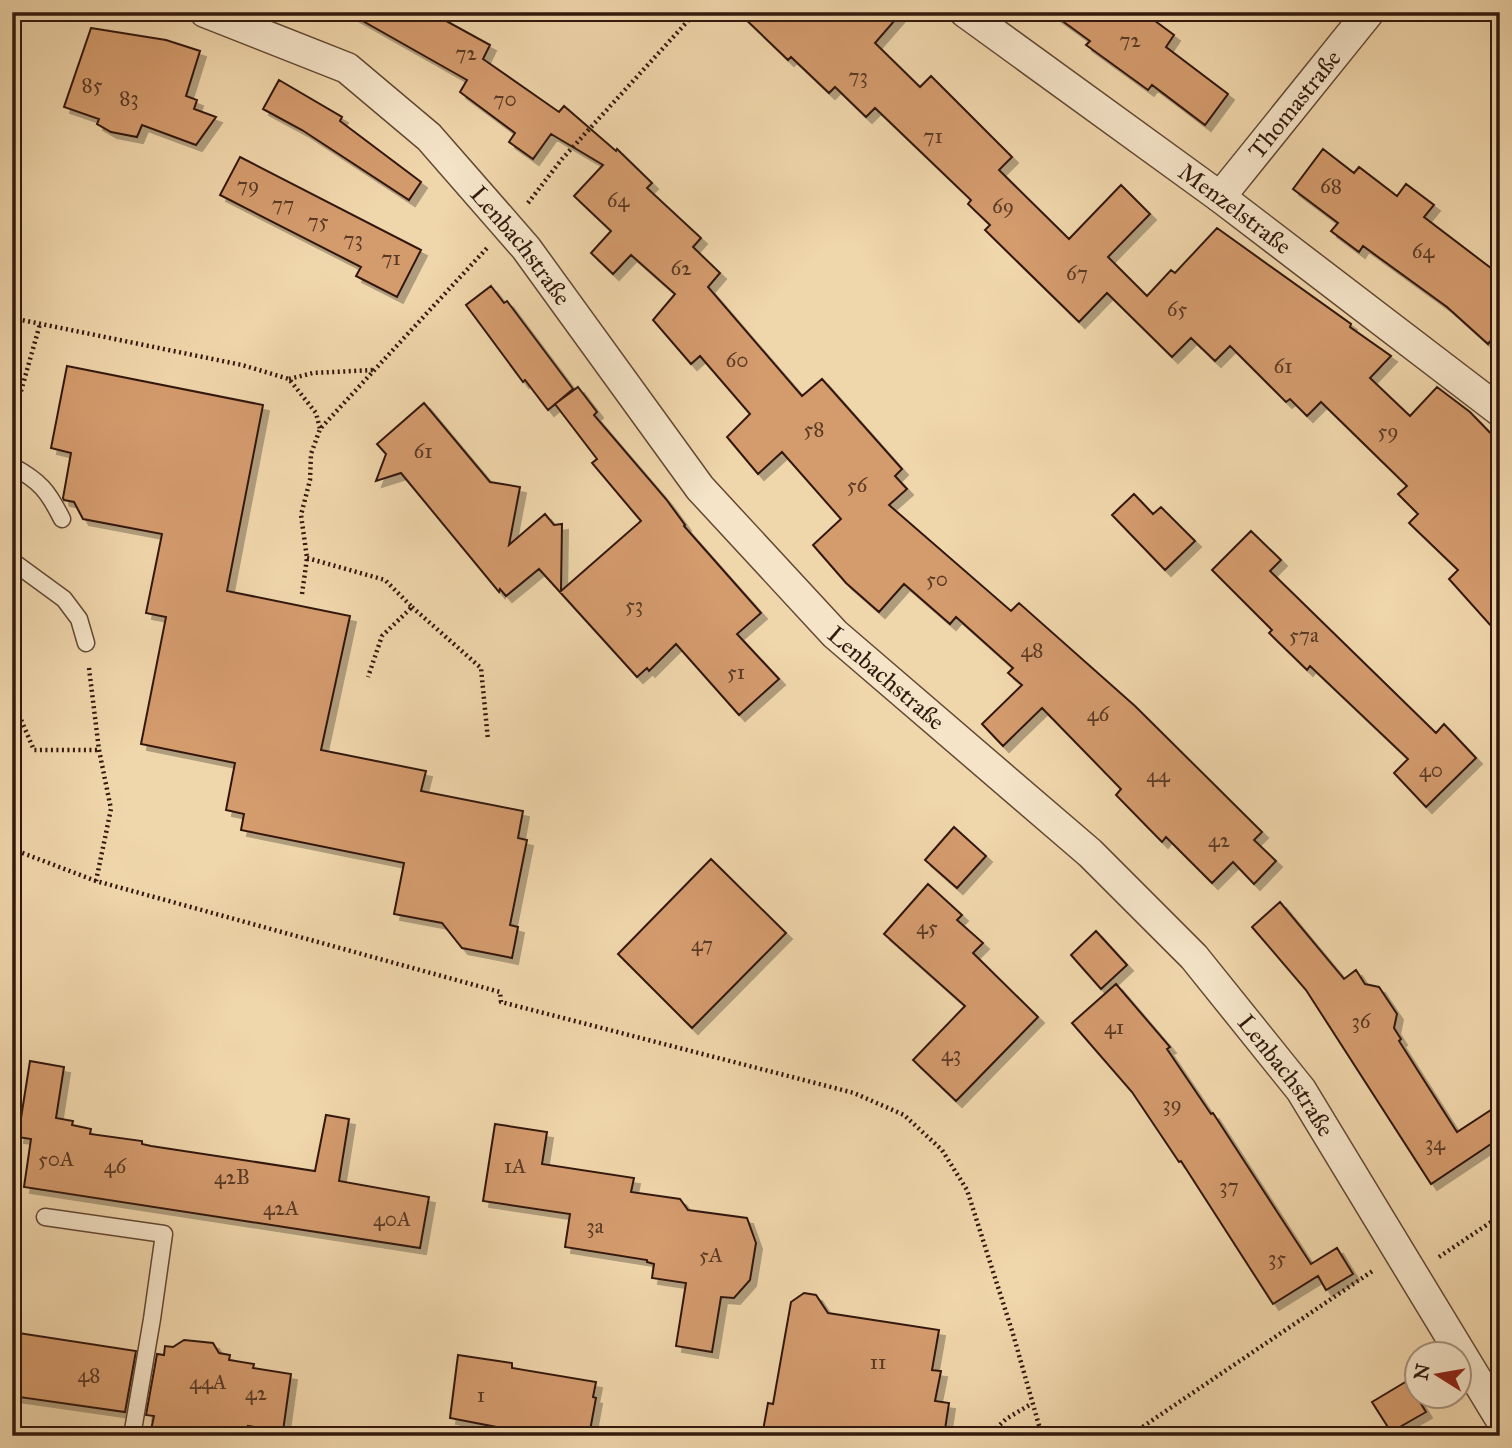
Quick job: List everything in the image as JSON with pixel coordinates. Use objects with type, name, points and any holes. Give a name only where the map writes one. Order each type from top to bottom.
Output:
[{"type":"street","name":"Lenbachstraße","points":[[205,12],[346,68],[429,137],[526,248],[700,488],[835,634],[1090,853],[1194,957],[1301,1090],[1500,1418]]},
{"type":"street","name":"Menzelstraße","points":[[965,12],[1220,197],[1500,411]]},
{"type":"street","name":"Thomastraße","points":[[1220,197],[1368,12]]},
{"type":"lane","points":[[12,466],[28,474],[49,492],[62,519]]},
{"type":"lane","points":[[12,561],[64,599],[79,618],[86,643]]},
{"type":"lane","points":[[46,1217],[164,1234],[132,1436]]},
{"type":"path","points":[[562,159],[696,12]]},
{"type":"path","points":[[302,594],[307,558],[301,514],[310,480],[311,454],[320,429],[488,247]]},
{"type":"path","points":[[12,318],[242,365],[289,379],[313,373],[373,370]]},
{"type":"path","points":[[12,424],[40,324]]},
{"type":"path","points":[[289,379],[316,413],[320,429]]},
{"type":"path","points":[[307,558],[385,580],[481,668],[488,740]]},
{"type":"path","points":[[368,677],[382,636],[412,607]]},
{"type":"path","points":[[86,643],[99,750],[111,809],[96,881]]},
{"type":"path","points":[[19,715],[34,751],[99,750]]},
{"type":"path","points":[[12,849],[96,881],[500,992],[501,1002],[854,1093],[904,1115],[942,1150],[967,1190],[1042,1436]]},
{"type":"path","points":[[1129,1436],[1423,1238],[1437,1258],[1500,1216]]},
{"type":"path","points":[[988,1436],[1006,1419],[1031,1404]]},
{"type":"building","points":[[347,12],[430,12],[490,45],[483,59],[559,112],[564,106],[616,151],[617,149],[652,183],[647,188],[701,238],[693,247],[720,273],[708,287],[802,396],[822,379],[902,469],[895,476],[907,489],[889,505],[1011,611],[1019,603],[1135,706],[1262,832],[1254,840],[1276,861],[1254,884],[1233,862],[1212,883],[1166,837],[1162,842],[1116,795],[1121,789],[1042,708],[1003,746],[982,724],[1022,685],[1008,673],[1013,668],[956,617],[950,624],[904,584],[879,612],[846,583],[813,545],[841,519],[782,452],[758,474],[727,437],[750,414],[700,356],[691,364],[653,320],[675,294],[631,255],[613,274],[591,253],[611,231],[574,196],[603,165],[551,134],[533,159],[509,142],[515,133],[460,92],[467,80]]},
{"type":"building","points":[[738,12],[902,12],[875,43],[920,87],[931,76],[1012,157],[999,170],[1069,239],[1121,185],[1150,214],[1108,257],[1147,296],[1171,270],[1175,273],[1217,228],[1391,356],[1370,378],[1410,416],[1437,387],[1470,412],[1500,443],[1500,636],[1449,579],[1458,570],[1409,523],[1418,514],[1398,494],[1407,486],[1321,402],[1307,416],[1290,399],[1286,402],[1230,346],[1215,361],[1191,338],[1172,357],[1107,293],[1079,322],[985,230],[990,225],[968,204],[971,200],[875,108],[866,117],[835,87],[829,93],[791,57],[788,60]]},
{"type":"building","points":[[1050,12],[1143,12],[1174,35],[1166,47],[1228,94],[1205,125],[1152,85],[1148,90],[1086,45],[1090,41]]},
{"type":"building","points":[[91,28],[166,40],[200,51],[186,96],[197,100],[194,109],[216,117],[196,145],[142,125],[137,137],[111,132],[97,124],[99,119],[64,107]]},
{"type":"building","points":[[279,80],[342,117],[340,121],[421,182],[409,200],[302,130],[263,109]]},
{"type":"building","points":[[1323,149],[1354,173],[1359,167],[1397,196],[1406,184],[1434,205],[1424,217],[1500,275],[1500,330],[1488,344],[1447,307],[1363,246],[1359,252],[1331,231],[1338,223],[1293,189]]},
{"type":"building","points":[[240,157],[421,250],[397,297],[356,276],[361,267],[220,195]]},
{"type":"building","points":[[491,286],[504,303],[507,301],[573,389],[548,410],[525,380],[523,382],[466,305]]},
{"type":"building","points":[[67,366],[263,405],[227,591],[350,616],[321,750],[426,771],[421,791],[523,811],[518,838],[527,840],[510,925],[518,927],[512,958],[462,948],[442,923],[394,914],[404,863],[241,830],[244,814],[226,810],[235,763],[141,744],[166,617],[146,613],[162,534],[83,519],[74,502],[64,500],[71,453],[51,448]]},
{"type":"building","points":[[578,387],[597,412],[594,415],[666,499],[684,526],[761,613],[737,634],[779,679],[739,715],[676,644],[649,671],[647,668],[637,677],[539,569],[506,596],[500,589],[499,592],[401,473],[376,481],[386,454],[377,444],[424,403],[490,482],[520,487],[509,545],[545,514],[554,525],[562,524],[561,591],[641,521],[592,463],[597,459],[555,404]]},
{"type":"building","points":[[1134,494],[1153,514],[1161,507],[1195,541],[1165,570],[1112,515]]},
{"type":"building","points":[[1251,531],[1281,560],[1270,571],[1436,733],[1444,724],[1476,758],[1426,807],[1394,773],[1408,759],[1310,666],[1307,670],[1269,633],[1272,630],[1212,570]]},
{"type":"building","points":[[954,827],[986,856],[957,888],[925,860]]},
{"type":"building","points":[[711,859],[786,933],[692,1028],[618,954]]},
{"type":"building","points":[[928,884],[962,915],[957,920],[983,943],[973,953],[1038,1017],[956,1101],[913,1060],[965,1006],[884,934]]},
{"type":"building","points":[[1280,902],[1344,979],[1356,970],[1365,984],[1379,987],[1397,1014],[1394,1028],[1401,1039],[1399,1041],[1457,1132],[1500,1104],[1500,1138],[1431,1184],[1306,990],[1252,927]]},
{"type":"building","points":[[1096,931],[1127,965],[1101,989],[1071,955]]},
{"type":"building","points":[[1116,984],[1170,1047],[1167,1049],[1211,1114],[1213,1113],[1311,1264],[1337,1248],[1353,1274],[1326,1290],[1318,1276],[1273,1304],[1181,1161],[1179,1162],[1132,1092],[1072,1023]]},
{"type":"building","points":[[30,1061],[64,1067],[56,1118],[73,1121],[72,1125],[91,1129],[90,1134],[142,1141],[142,1144],[151,1146],[315,1171],[326,1115],[349,1119],[339,1181],[429,1197],[420,1248],[24,1187],[31,1139],[18,1137]]},
{"type":"building","points":[[495,1124],[547,1132],[542,1164],[634,1178],[631,1192],[680,1199],[688,1210],[747,1218],[756,1243],[750,1280],[734,1298],[721,1297],[712,1352],[676,1346],[686,1283],[652,1278],[654,1264],[647,1260],[565,1247],[570,1214],[483,1201]]},
{"type":"building","points":[[804,1293],[816,1295],[828,1313],[939,1330],[932,1370],[941,1371],[935,1401],[949,1403],[944,1436],[762,1436],[768,1403],[773,1404],[791,1302]]},
{"type":"building","points":[[12,1332],[136,1351],[125,1412],[12,1396]]},
{"type":"building","points":[[184,1340],[213,1343],[219,1353],[230,1355],[229,1360],[254,1364],[253,1368],[291,1374],[283,1431],[248,1426],[247,1434],[218,1430],[217,1436],[183,1436],[151,1430],[154,1416],[146,1415],[157,1354],[164,1355],[165,1346],[173,1347]]},
{"type":"building","points":[[458,1355],[512,1363],[512,1368],[596,1382],[589,1436],[543,1436],[450,1418]]},
{"type":"building","points":[[1404,1383],[1404,1410],[1426,1412],[1391,1432],[1372,1402]]}]
